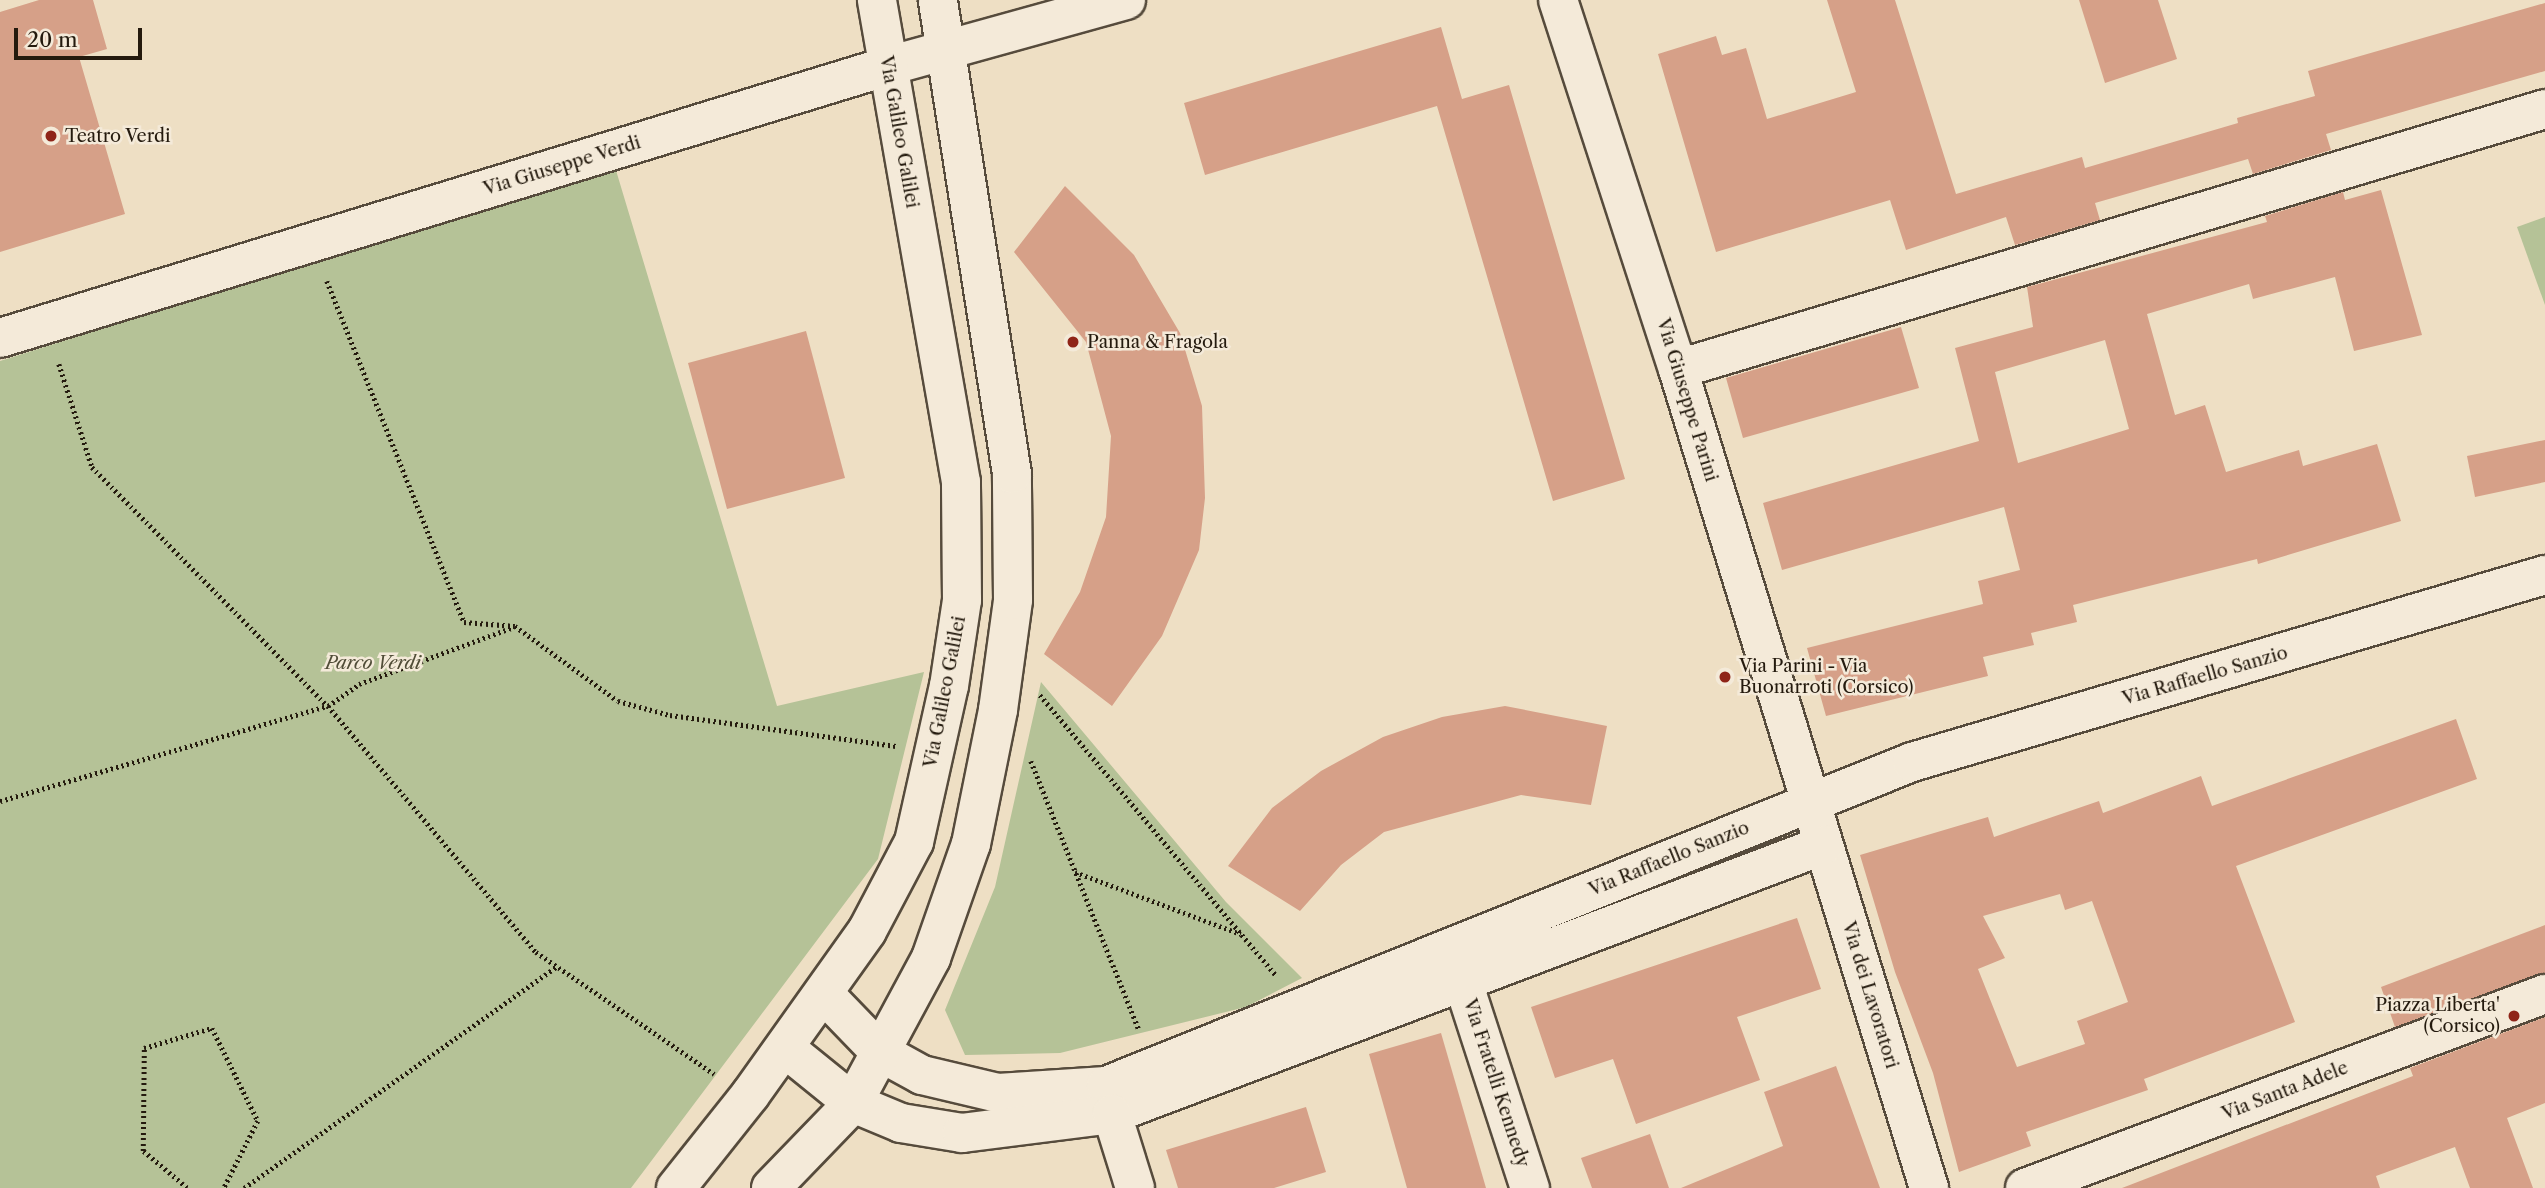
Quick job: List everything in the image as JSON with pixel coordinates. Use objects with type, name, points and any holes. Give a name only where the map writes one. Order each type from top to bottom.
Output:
[{"type":"street","name":"Via Galileo Galilei","points":[[676,1188],[750,1095],[824,994],[867,930],[914,842],[934,753],[962,600],[961,482],[877,0]]},
{"type":"street","points":[[771,1188],[853,1102],[931,958],[971,844],[998,710],[1013,600],[1012,474],[938,0]]},
{"type":"street","name":"Via Giuseppe Verdi","points":[[0,338],[946,48],[1126,0]]},
{"type":"street","name":"Via Giuseppe Parini","points":[[1558,0],[1678,369],[1810,802]]},
{"type":"street","points":[[1678,369],[2545,109]]},
{"type":"street","name":"Via Raffaello Sanzio","points":[[824,994],[880,1052],[922,1075],[998,1093],[1105,1086],[1912,762],[2545,575]]},
{"type":"street","name":"Via dei Lavoratori","points":[[1810,802],[1929,1188]]},
{"type":"street","points":[[785,1048],[853,1102],[901,1123],[962,1133],[1112,1114],[1462,979],[1824,845]]},
{"type":"street","name":"Via Fratelli Kennedy","points":[[1462,979],[1530,1188]]},
{"type":"street","name":"Via Santa Adele","points":[[2025,1188],[2545,994]]},
{"type":"street","points":[[1112,1114],[1135,1188]]},
{"type":"path","points":[[312,243],[464,622],[515,626],[618,701],[670,715],[934,753]]},
{"type":"path","points":[[46,324],[92,467],[328,706],[536,952],[750,1095]]},
{"type":"path","points":[[0,801],[328,706],[359,684],[515,626]]},
{"type":"path","points":[[1005,655],[1303,1007]]},
{"type":"path","points":[[998,710],[1030,759],[1155,1066]]},
{"type":"path","points":[[1074,871],[1243,935]]},
{"type":"path","points":[[244,1188],[557,966]]},
{"type":"path","points":[[187,1188],[143,1151],[144,1048],[212,1028],[258,1121],[224,1188]]},
{"type":"green space","name":"Parco Verdi","points":[[615,167],[777,706],[924,672],[878,859],[631,1188],[0,1188],[0,361]]},
{"type":"green space","points":[[2545,217],[2545,305],[2517,227]]},
{"type":"green space","points":[[1041,682],[1226,902],[1302,978],[1246,1007],[1060,1053],[965,1055],[945,1010],[995,887]]},
{"type":"building","name":"Teatro Verdi","points":[[39,0],[93,0],[107,49],[79,57],[125,214],[0,252],[0,12]]},
{"type":"building","points":[[1827,0],[1895,0],[1956,194],[2082,157],[2085,168],[2238,123],[2237,118],[2315,96],[2308,71],[2545,3],[2545,71],[2326,134],[2331,150],[2253,174],[2248,159],[2095,203],[2100,220],[2015,245],[2006,217],[1906,250],[1890,200],[1716,252],[1658,54],[1716,36],[1722,55],[1746,48],[1767,119],[1856,92]]},
{"type":"building","points":[[2079,0],[2158,0],[2177,59],[2105,83]]},
{"type":"building","points":[[1441,27],[1462,99],[1509,85],[1625,479],[1553,501],[1437,106],[1205,175],[1184,103]]},
{"type":"building","points":[[1065,186],[1134,255],[1180,333],[1202,406],[1205,498],[1199,550],[1162,636],[1112,706],[1044,654],[1080,592],[1106,517],[1111,436],[1086,342],[1014,252]]},
{"type":"building","points":[[2381,190],[2422,335],[2354,351],[2335,277],[2253,299],[2249,284],[2147,314],[2175,415],[2205,405],[2226,472],[2299,450],[2303,466],[2377,444],[2401,521],[2258,564],[2257,559],[2073,605],[2077,622],[2031,633],[2034,645],[1983,657],[1988,676],[1826,716],[1807,648],[1983,604],[1978,581],[2020,570],[2004,507],[1782,570],[1763,503],[1979,441],[1955,348],[2033,327],[2027,287],[2267,222],[2265,216],[2343,192],[2345,200]],"holes":[[[2105,340],[2129,429],[2018,463],[1995,372]]]},
{"type":"building","points":[[1901,327],[1919,388],[1743,438],[1726,378]]},
{"type":"building","points":[[806,331],[845,478],[727,509],[688,363]]},
{"type":"building","points":[[2545,440],[2545,482],[2475,497],[2467,456]]},
{"type":"building","points":[[1505,706],[1607,726],[1591,805],[1521,795],[1384,832],[1341,865],[1300,911],[1228,866],[1272,808],[1321,771],[1383,737],[1442,717]]},
{"type":"building","points":[[2456,719],[2477,779],[2236,866],[2295,1022],[2144,1079],[2148,1090],[2026,1132],[2031,1146],[1959,1172],[1933,1073],[1895,972],[1860,855],[1988,817],[1994,837],[2099,801],[2103,813],[2201,776],[2212,806]],"holes":[[[2060,894],[2065,910],[2092,901],[2128,1002],[2077,1021],[2085,1044],[2017,1067],[1978,969],[2005,958],[1983,916]]]},
{"type":"building","points":[[1797,918],[1821,989],[1737,1017],[1760,1080],[1636,1124],[1613,1059],[1555,1078],[1531,1007]]},
{"type":"building","points":[[2545,925],[2545,973],[2395,1027],[2381,987]]},
{"type":"building","points":[[2545,1017],[2545,1103],[2507,1118],[2533,1188],[2470,1188],[2455,1147],[2376,1176],[2380,1188],[2122,1188],[2413,1076],[2410,1068]]},
{"type":"building","points":[[1441,1033],[1486,1188],[1407,1188],[1369,1054]]},
{"type":"building","points":[[1836,1066],[1880,1188],[1681,1188],[1783,1146],[1764,1092]]},
{"type":"building","points":[[1306,1107],[1326,1172],[1274,1188],[1178,1188],[1166,1150]]},
{"type":"building","points":[[1650,1134],[1669,1188],[1592,1188],[1581,1158]]},
{"type":"place","name":"Teatro Verdi","points":[[51,136]]},
{"type":"place","name":"Panna & Fragola","points":[[1073,342]]},
{"type":"place","name":"Via Parini - Via Buonarroti (Corsico)","points":[[1725,677]]},
{"type":"place","name":"Piazza Liberta' (Corsico)","points":[[2514,1016]]}]
